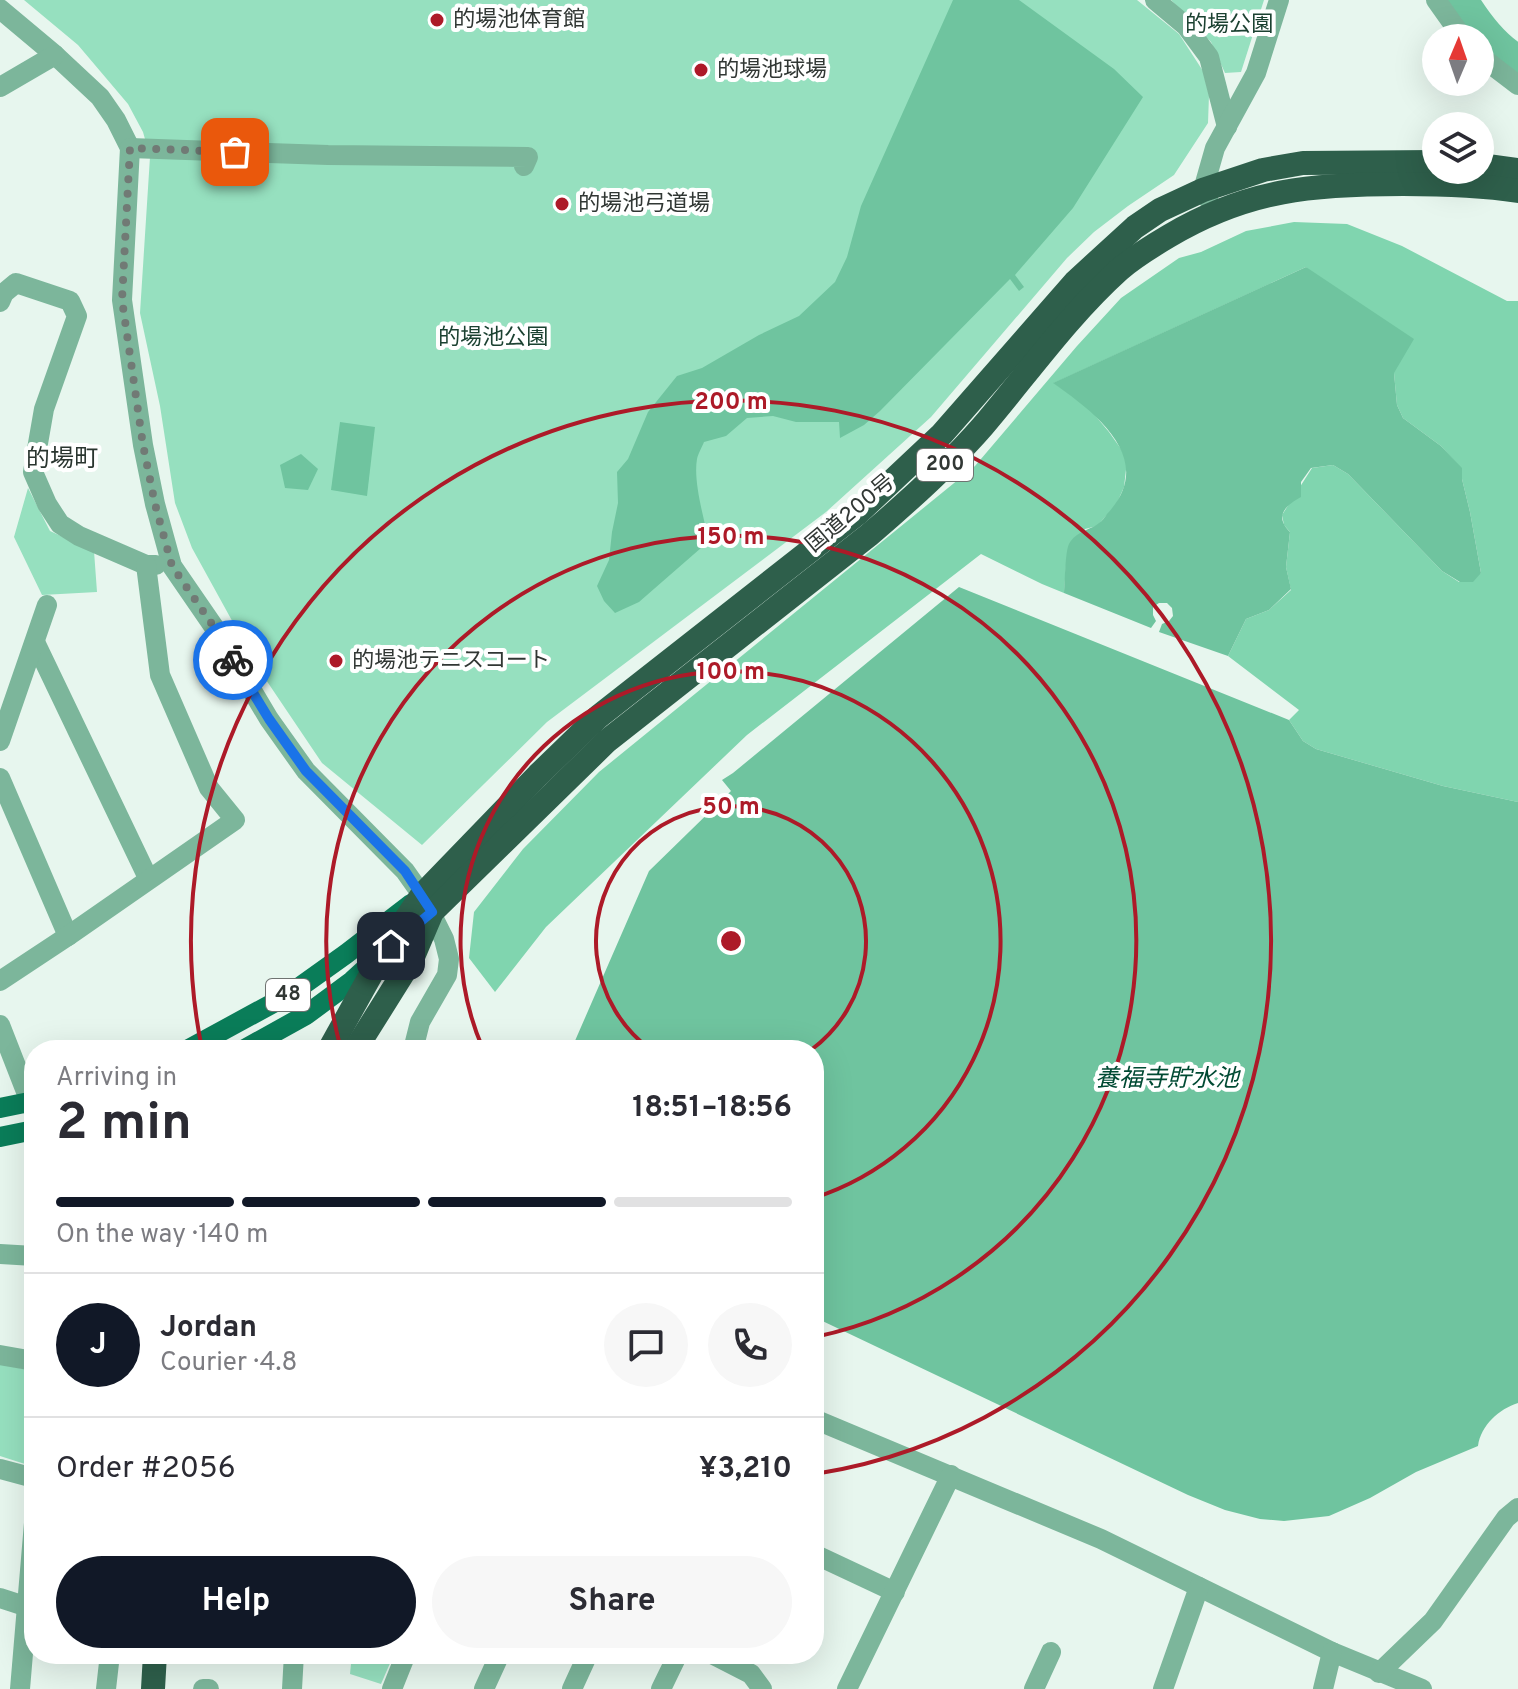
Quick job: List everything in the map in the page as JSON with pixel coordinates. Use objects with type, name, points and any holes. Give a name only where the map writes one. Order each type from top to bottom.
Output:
[{"type":"highway","name":"国道200号","points":[[335,1040],[383,953],[427,904],[607,741],[869,535],[910,499],[981,429],[1071,320],[1122,268],[1192,222],[1209,201],[1263,170],[1303,163],[1422,162]]},
{"type":"highway","points":[[1494,167],[1518,170]]},
{"type":"highway","name":"国道200号","points":[[1209,201],[1349,184],[1458,184],[1518,191]]},
{"type":"highway","name":"国道200号","points":[[361,1040],[412,959],[427,904]]},
{"type":"highway","points":[[153,1689],[154,1664]]},
{"type":"main road","name":"48","points":[[205,1040],[290,994],[346,954],[427,904]]},
{"type":"main road","name":"48","points":[[261,1040],[306,1015],[383,953]]},
{"type":"main road","points":[[0,1108],[24,1106]]},
{"type":"main road","points":[[0,1137],[24,1132]]},
{"type":"street","points":[[1155,0],[1186,26],[1209,57],[1227,127]]},
{"type":"street","points":[[1209,201],[1215,148],[1256,73],[1279,0]]},
{"type":"street","points":[[1436,0],[1453,24]]},
{"type":"street","points":[[0,9],[100,97],[130,148],[122,300],[143,445],[172,566],[216,630],[269,719],[306,771],[405,871],[427,904],[444,939],[449,959],[447,975],[420,1022],[416,1040]]},
{"type":"street","points":[[0,87],[55,55]]},
{"type":"street","points":[[1494,67],[1518,85]]},
{"type":"street","points":[[130,148],[328,155],[528,157],[524,166]]},
{"type":"street","points":[[1,295],[16,283],[70,301],[77,316],[44,409],[39,434],[33,472],[47,504],[60,524],[69,530],[146,565],[172,566]]},
{"type":"street","points":[[0,981],[235,820],[209,788],[160,675],[146,565]]},
{"type":"street","points":[[0,741],[47,605]]},
{"type":"street","points":[[35,642],[148,878]]},
{"type":"street","points":[[0,778],[68,936]]},
{"type":"street","points":[[0,1025],[24,1083]]},
{"type":"street","points":[[0,1254],[24,1255]]},
{"type":"street","points":[[0,1355],[24,1359]]},
{"type":"street","points":[[824,1426],[951,1475],[1101,1539],[1332,1652],[1422,1689]]},
{"type":"street","points":[[0,1469],[24,1475]]},
{"type":"street","points":[[847,1689],[951,1475]]},
{"type":"street","points":[[1379,1673],[1433,1621],[1506,1518],[1518,1508]]},
{"type":"street","points":[[824,1559],[895,1592]]},
{"type":"street","points":[[1163,1689],[1199,1587]]},
{"type":"street","points":[[0,1598],[24,1607]]},
{"type":"street","points":[[1034,1689],[1051,1652]]},
{"type":"street","points":[[1323,1689],[1332,1652]]},
{"type":"street","points":[[20,1689],[24,1660]]},
{"type":"street","points":[[106,1689],[109,1664]]},
{"type":"street","points":[[292,1689],[293,1664]]},
{"type":"street","points":[[392,1689],[402,1664]]},
{"type":"street","points":[[484,1689],[495,1664]]},
{"type":"street","points":[[572,1689],[583,1664]]},
{"type":"street","points":[[661,1689],[673,1664]]},
{"type":"street","points":[[732,1664],[751,1674],[761,1689]]},
{"type":"green space","name":"的場池公園","points":[[24,0],[1137,0],[1179,34],[1203,71],[1209,95],[1208,123],[1174,175],[1094,232],[1067,258],[931,417],[826,512],[547,722],[422,845],[322,763],[258,668],[192,548],[175,503],[160,406],[140,313],[150,157],[143,132],[128,104],[78,45]]},
{"type":"green space","name":"的場公園","points":[[1171,0],[1264,0],[1241,72],[1225,73],[1211,42]]},
{"type":"green space","points":[[28,488],[50,531],[94,551],[97,592],[42,595],[14,537]]},
{"type":"green space","points":[[0,1364],[24,1369],[24,1464],[0,1456]]},
{"type":"green space","points":[[351,1664],[390,1664],[381,1684],[350,1674]]},
{"type":"shaded area","points":[[1294,222],[1347,224],[1402,246],[1507,301],[1518,301],[1518,802],[1443,786],[1316,749],[1303,741],[1289,720],[1299,710],[1228,656],[1246,619],[1269,610],[1291,590],[1286,567],[1290,532],[1284,525],[1282,515],[1312,468],[1333,465],[1348,474],[1442,571],[1459,582],[1481,573],[1461,468],[1441,446],[1403,418],[1397,405],[1394,373],[1306,267],[1054,383],[1088,407],[1127,461],[1124,487],[1116,505],[1097,526],[1085,529],[1066,565],[1064,593],[981,554],[747,735],[546,927],[495,992],[469,958],[474,912],[523,849],[599,772],[975,466],[1121,298],[1179,258],[1201,252],[1246,231]]},
{"type":"water","points":[[953,0],[1019,0],[1114,69],[1143,97],[1073,208],[1015,275],[1024,287],[1019,291],[1010,279],[864,425],[840,438],[839,422],[796,422],[773,416],[747,418],[726,436],[704,442],[697,459],[696,478],[709,541],[639,602],[615,613],[604,601],[597,586],[609,560],[618,503],[617,472],[628,459],[648,412],[677,376],[702,368],[799,316],[835,282],[847,257],[861,206]]},
{"type":"water","points":[[1306,267],[1414,339],[1394,373],[1397,405],[1403,418],[1441,446],[1462,468],[1481,573],[1473,582],[1460,582],[1442,571],[1348,474],[1333,465],[1311,468],[1301,482],[1301,497],[1290,504],[1282,516],[1290,532],[1286,567],[1291,589],[1269,610],[1246,619],[1228,656],[1159,632],[1162,624],[1173,616],[1172,608],[1167,603],[1153,607],[1156,621],[1151,628],[1064,593],[1069,544],[1103,519],[1121,494],[1126,475],[1124,457],[1102,423],[1053,383]]},
{"type":"water","points":[[340,422],[375,427],[367,496],[331,490]]},
{"type":"water","points":[[301,454],[318,469],[308,490],[285,488],[280,465]]},
{"type":"water","name":"養福寺貯水池","points":[[959,587],[1289,720],[1303,741],[1316,749],[1443,786],[1518,802],[1518,1403],[1492,1419],[1483,1431],[1478,1446],[1416,1472],[1370,1498],[1329,1516],[1284,1521],[1260,1519],[1225,1510],[1188,1495],[824,1322],[824,1040],[575,1040],[649,871],[731,791],[722,780]]},
{"type":"waterway","points":[[1462,0],[1487,34],[1518,61]]},
{"type":"way so far","points":[[233,660],[172,566],[143,445],[122,300],[130,148],[235,152]]},
{"type":"place","name":"的場池体育館","points":[[437,20]]},
{"type":"place","name":"的場池球場","points":[[701,70]]},
{"type":"place","name":"的場池弓道場","points":[[562,204]]},
{"type":"place","name":"的場池テニスコート","points":[[336,661]]},
{"type":"district","name":"的場町","points":[[62,460]]},
{"type":"route","points":[[233,660],[306,771],[405,871],[432,912],[391,946]]}]
